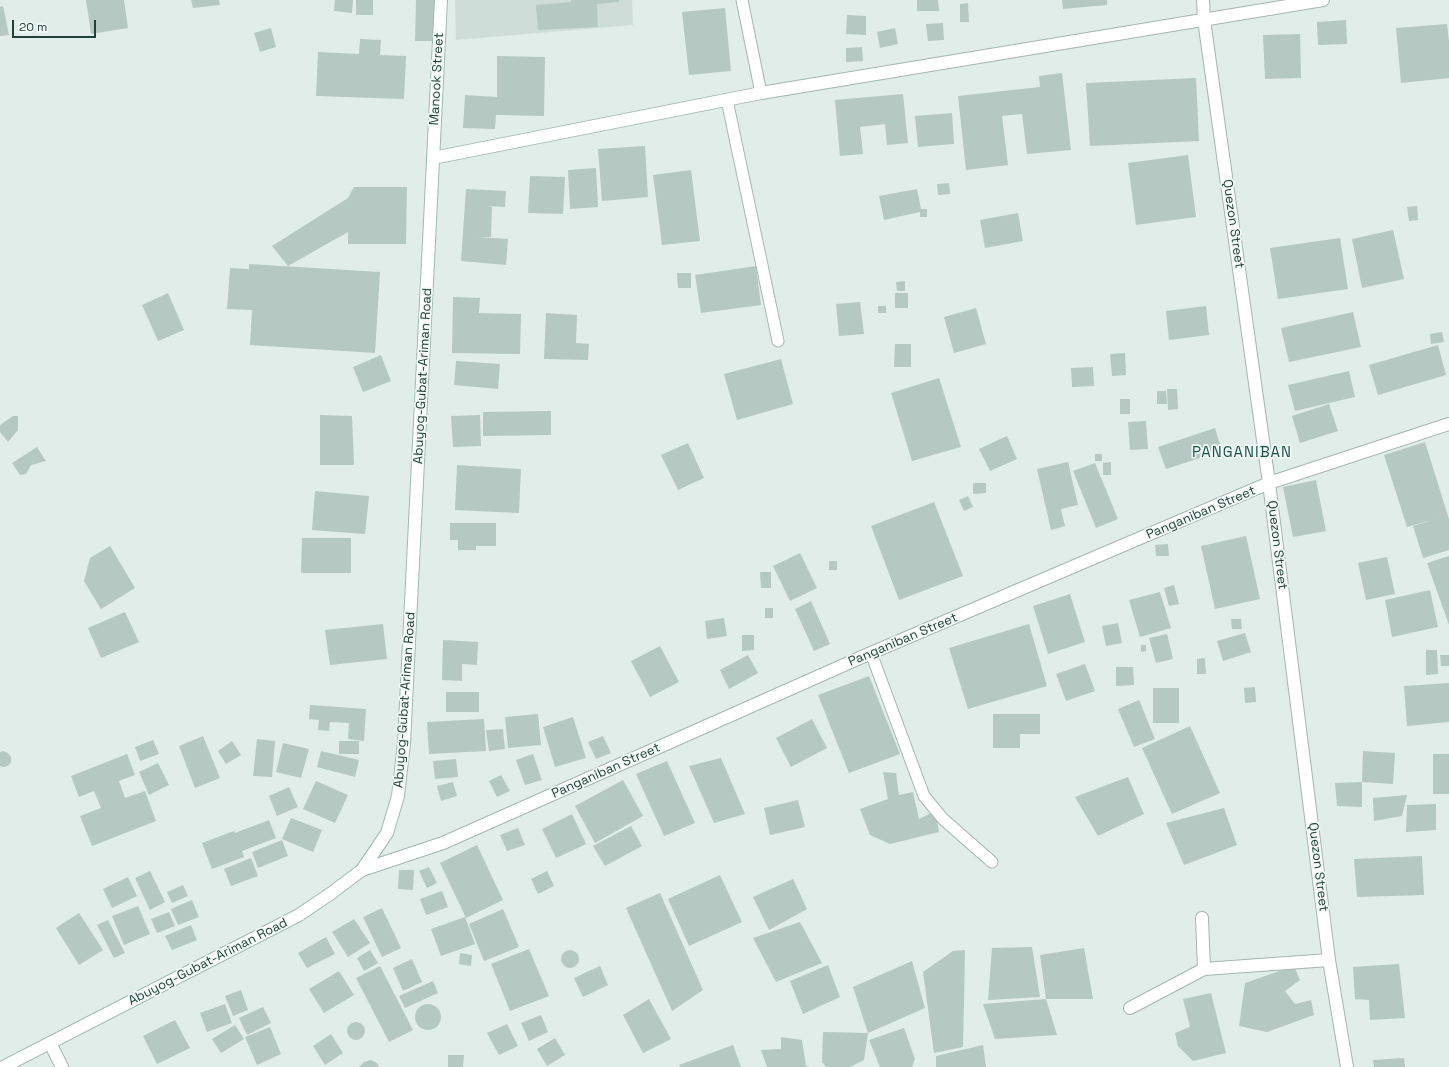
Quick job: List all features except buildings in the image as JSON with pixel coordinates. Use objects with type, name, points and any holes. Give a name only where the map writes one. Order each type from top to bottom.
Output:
[{"type":"street","name":"Manook Street","points":[[433,158],[441,0]]},
{"type":"street","name":"Quezon Street","points":[[1203,0],[1204,20],[1269,484],[1330,960],[1347,1067]]},
{"type":"street","points":[[433,158],[761,93],[1323,0]]},
{"type":"street","name":"Abuyog-Gubat-Ariman Road","points":[[3,1067],[299,915],[362,870],[387,832],[398,796],[404,743],[433,158]]},
{"type":"street","name":"Panganiban Street","points":[[362,870],[443,843],[871,653],[1269,484],[1449,424]]},
{"type":"street","points":[[1202,918],[1204,969]]},
{"type":"street","points":[[1130,1008],[1204,969],[1330,960]]},
{"type":"street","points":[[50,1043],[62,1067]]},
{"type":"lane","points":[[742,0],[761,93]]},
{"type":"lane","points":[[727,100],[778,341]]},
{"type":"lane","points":[[871,653],[924,796],[943,819],[992,862]]},
{"type":"shaded area","points":[[455,0],[632,0],[633,25],[456,40]]},
{"type":"district","name":"PANGANIBAN","points":[[1242,453]]}]
